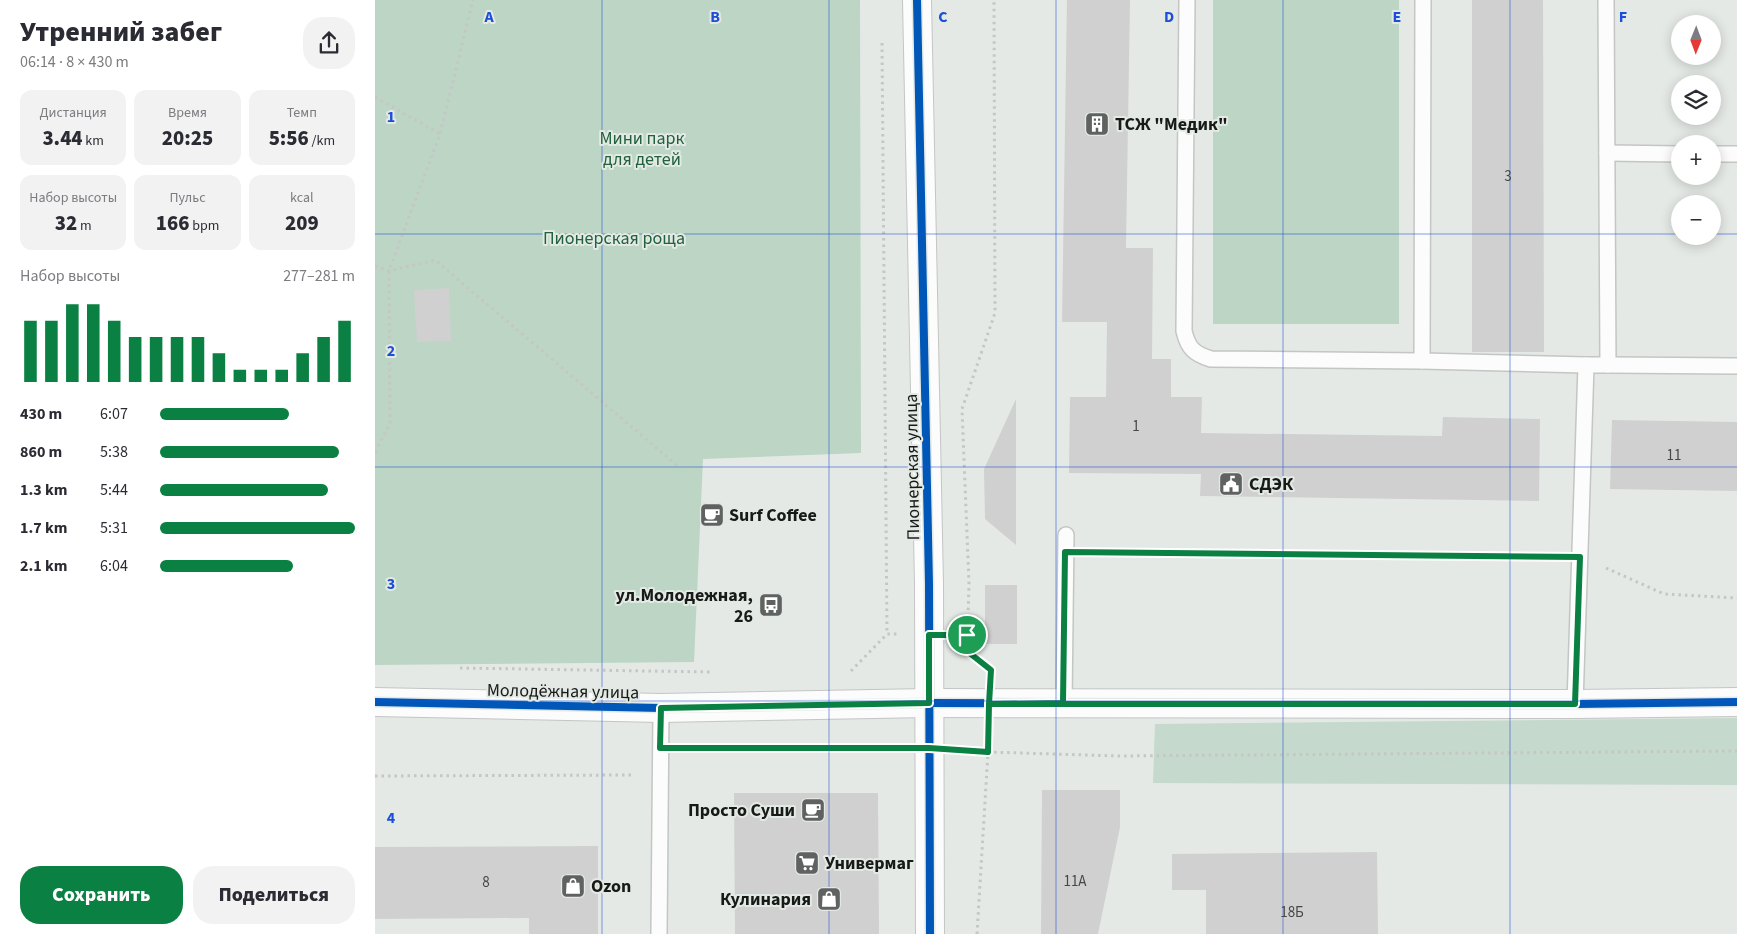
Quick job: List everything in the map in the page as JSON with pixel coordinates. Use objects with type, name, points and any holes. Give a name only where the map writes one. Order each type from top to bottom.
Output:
[{"type":"street","name":"Пионерская улица","points":[[917,0],[929,635],[930,934]]},
{"type":"street","name":"Молодёжная улица","points":[[375,702],[661,708],[929,703],[1575,704],[1737,702]]},
{"type":"lane","points":[[1187,0],[1184,331],[1187,345],[1197,355],[1211,359],[1737,366]]},
{"type":"lane","points":[[1422,361],[1423,0]]},
{"type":"lane","points":[[1606,0],[1608,364]]},
{"type":"lane","points":[[1607,153],[1671,154]]},
{"type":"lane","points":[[1721,154],[1737,154]]},
{"type":"lane","points":[[1575,704],[1586,365]]},
{"type":"lane","points":[[1063,703],[1066,535]]},
{"type":"lane","points":[[659,934],[661,708]]},
{"type":"path","points":[[375,452],[390,423],[389,271],[440,134],[473,0]]},
{"type":"path","points":[[977,934],[991,670],[967,651],[969,584],[962,409],[995,313],[994,0]]},
{"type":"path","points":[[849,673],[887,634],[882,40]]},
{"type":"path","points":[[375,97],[440,134]]},
{"type":"path","points":[[375,266],[389,271],[435,260],[680,468]]},
{"type":"path","points":[[1065,552],[1580,557],[1665,594],[1737,598]]},
{"type":"path","points":[[887,634],[967,635]]},
{"type":"path","points":[[454,668],[720,672]]},
{"type":"path","points":[[660,748],[929,748],[988,752],[1119,756],[1737,751]]},
{"type":"path","points":[[375,776],[660,774]]},
{"type":"green space","name":"Пионерская роща","points":[[375,0],[860,0],[861,453],[703,459],[694,662],[375,665]]},
{"type":"green space","points":[[1213,0],[1399,0],[1399,324],[1213,324]]},
{"type":"green space","points":[[1737,718],[1737,785],[1153,783],[1155,724]]},
{"type":"building","points":[[1067,0],[1130,0],[1126,248],[1153,248],[1152,359],[1171,359],[1171,397],[1202,397],[1201,433],[1442,436],[1443,417],[1540,419],[1539,501],[1200,496],[1201,474],[1069,473],[1070,397],[1106,397],[1107,322],[1062,322]]},
{"type":"building","points":[[1472,0],[1543,0],[1544,352],[1472,352]]},
{"type":"building","points":[[449,288],[451,341],[417,342],[414,290]]},
{"type":"building","points":[[1016,399],[1016,545],[985,519],[984,469]]},
{"type":"building","points":[[1612,420],[1737,422],[1737,491],[1610,489]]},
{"type":"building","points":[[985,585],[1017,585],[1017,644],[985,644]]},
{"type":"building","points":[[1042,790],[1120,790],[1120,827],[1098,934],[1041,934]]},
{"type":"building","name":"Универмаг","points":[[734,793],[878,793],[879,934],[735,934]]},
{"type":"building","points":[[598,846],[598,934],[529,934],[529,918],[375,919],[375,847]]},
{"type":"building","points":[[1377,852],[1378,934],[1206,934],[1206,890],[1172,890],[1172,854]]},
{"type":"cycle path","points":[[917,0],[929,584],[930,934]]},
{"type":"cycle path","points":[[375,702],[661,708],[929,703],[1575,704],[1737,702]]},
{"type":"place","name":"ТСЖ \"Медик\"","points":[[1097,124]]},
{"type":"place","name":"СДЭК","points":[[1231,484]]},
{"type":"place","name":"Surf Coffee","points":[[712,515]]},
{"type":"place","name":"ул.Молодежная, 26","points":[[771,605]]},
{"type":"place","name":"Просто Суши","points":[[813,810]]},
{"type":"place","name":"Универмаг","points":[[807,863]]},
{"type":"place","name":"Ozon","points":[[573,886]]},
{"type":"place","name":"Кулинария","points":[[829,899]]},
{"type":"route","points":[[967,635],[929,635],[929,703],[661,708],[660,748],[929,748],[988,752],[989,704],[1575,704],[1580,557],[1065,552],[1063,703],[989,704],[991,670],[967,651],[967,635]]},
{"type":"park label","name":"Мини парк для детей","points":[[642,148]]}]
